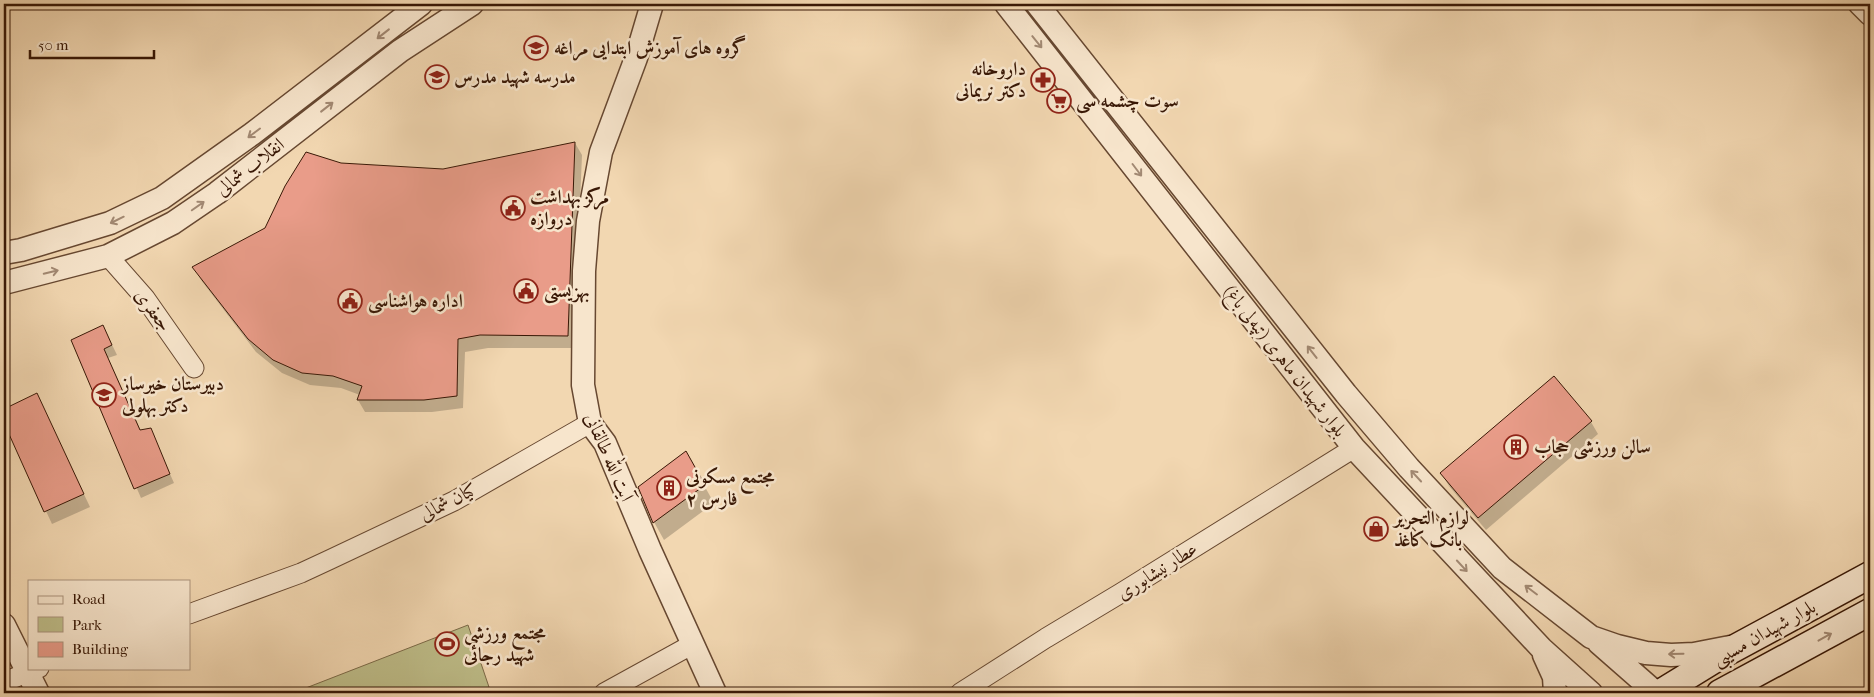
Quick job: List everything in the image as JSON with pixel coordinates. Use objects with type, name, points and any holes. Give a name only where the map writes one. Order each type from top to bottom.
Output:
[{"type":"main road","name":"بلوار شهیدان مسیبی","points":[[1658,693],[1741,645],[1870,575]]},
{"type":"main road","name":"بلوار شهیدان مسیبی","points":[[1720,693],[1768,669],[1870,612]]},
{"type":"main road","points":[[1774,627],[1771,639],[1772,649],[1780,654],[1792,656]]},
{"type":"main road","points":[[1756,693],[1759,683],[1768,669]]},
{"type":"street","name":"انقلاب شمالی","points":[[4,254],[110,223],[162,198],[252,134],[421,4]]},
{"type":"street","name":"انقلاب شمالی","points":[[4,283],[108,256],[173,223],[217,193],[400,51],[472,4]]},
{"type":"street","name":"آیت الله طالقانی","points":[[652,4],[636,58],[601,152],[588,221],[584,271],[582,385],[590,423],[605,443],[650,550],[715,693]]},
{"type":"street","name":"بلوار شهیدان ماهری (تپه‌لی باغ)","points":[[1006,4],[1354,448],[1480,585],[1542,649],[1591,693]]},
{"type":"street","name":"بلوار شهیدان ماهری (تپه‌لی باغ)","points":[[1037,4],[1346,394],[1408,468],[1502,568],[1592,636],[1658,693]]},
{"type":"street","points":[[1860,4],[1870,14]]},
{"type":"street","name":"جعفری","points":[[108,256],[145,298],[194,368]]},
{"type":"street","name":"کیان شمالی","points":[[190,614],[301,573],[454,501],[590,423]]},
{"type":"street","name":"عطار نیشابوری","points":[[960,693],[1354,448]]},
{"type":"street","points":[[1480,585],[1487,587],[1497,584],[1502,575],[1502,568]]},
{"type":"street","points":[[4,625],[28,662]]},
{"type":"street","name":"بلوار شهیدان ماهری (تپه‌لی باغ)","points":[[1592,636],[1617,646],[1646,653],[1671,655],[1694,654],[1741,645]]},
{"type":"street","points":[[604,693],[693,644]]},
{"type":"street","points":[[1542,649],[1554,677],[1555,693]]},
{"type":"street","points":[[4,682],[33,670],[38,693]]},
{"type":"green space","name":"مجتمع ورزشی شهید رجائی","points":[[468,625],[491,693],[293,693]]},
{"type":"building","name":"اداره هواشناسی","points":[[575,142],[568,336],[480,335],[458,339],[457,396],[424,400],[357,400],[362,386],[333,376],[302,373],[273,360],[248,339],[192,267],[265,228],[285,186],[306,152],[341,163],[443,169]]},
{"type":"building","points":[[103,325],[112,345],[104,349],[140,430],[151,428],[170,474],[134,489],[71,340]]},
{"type":"building","name":"سالن ورزشی حجاب","points":[[1554,376],[1592,421],[1478,518],[1440,473]]},
{"type":"building","points":[[37,393],[84,494],[44,512],[4,423],[4,409]]},
{"type":"building","name":"مجتمع مسکونی فارس ۲","points":[[686,451],[705,485],[653,523],[638,487]]},
{"type":"place","name":"گروه های آموزش ابتدایی مراغه","points":[[536,48]]},
{"type":"place","name":"مدرسه شهید مدرس","points":[[437,77]]},
{"type":"place","name":"داروخانه دكتر نریمانی","points":[[1043,80]]},
{"type":"place","name":"سوت چشمه سی","points":[[1059,101]]},
{"type":"place","name":"مرکز بهداشت دروازه","points":[[513,208]]},
{"type":"place","name":"بهزیستی","points":[[526,291]]},
{"type":"place","name":"اداره هواشناسی","points":[[350,301]]},
{"type":"place","name":"دبیرستان خیرساز دکتر بهلولی","points":[[104,395]]},
{"type":"place","name":"سالن ورزشی حجاب","points":[[1516,447]]},
{"type":"place","name":"مجتمع مسکونی فارس ۲","points":[[669,488]]},
{"type":"place","name":"لوازم التحریر بانک کاغذ","points":[[1376,529]]},
{"type":"place","name":"مجتمع ورزشی شهید رجائی","points":[[447,644]]}]
